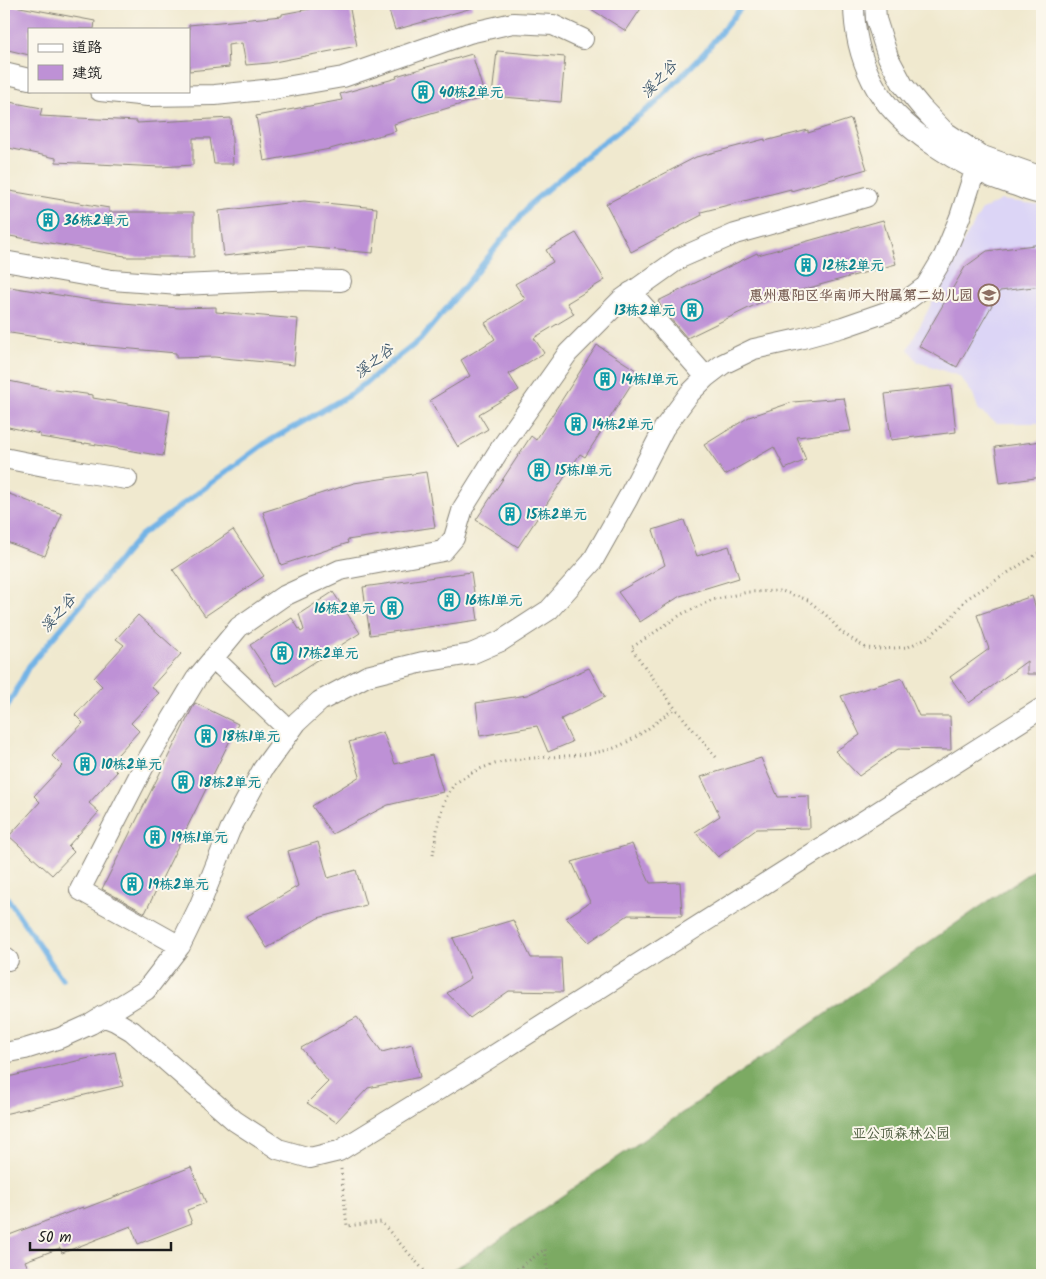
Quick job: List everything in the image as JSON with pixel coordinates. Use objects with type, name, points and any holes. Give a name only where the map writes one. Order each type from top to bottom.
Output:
[{"type":"street","points":[[854,4],[858,45],[872,82],[891,108],[919,134],[960,162],[978,162],[1042,177]]},
{"type":"street","points":[[875,4],[876,19],[888,57],[903,85],[922,108],[995,179],[1042,194]]},
{"type":"street","points":[[112,92],[158,96],[215,95],[274,89],[343,77],[468,33],[513,23],[552,25],[583,39]]},
{"type":"street","points":[[4,73],[28,79]]},
{"type":"street","points":[[4,1053],[26,1049],[60,1038],[146,990],[180,946],[199,908],[230,830],[263,769],[297,722],[320,700],[367,676],[423,662],[471,654],[501,641],[549,610],[592,562],[664,428],[690,392],[706,377],[723,364],[754,349],[843,327],[894,308],[926,286],[944,256],[960,217],[978,162]]},
{"type":"street","points":[[180,946],[80,890],[145,764],[196,679],[240,627],[282,597],[340,570],[442,551],[454,538],[463,508],[498,452],[568,353],[631,292],[680,258],[735,234],[866,197]]},
{"type":"street","points":[[4,261],[112,280],[180,285],[296,280],[341,281]]},
{"type":"street","points":[[631,292],[706,377]]},
{"type":"street","points":[[4,458],[127,479]]},
{"type":"street","points":[[213,658],[290,732]]},
{"type":"street","points":[[102,1016],[132,1031],[235,1121],[278,1149],[310,1158],[339,1151],[645,961],[1042,708]]},
{"type":"path","points":[[716,757],[675,708],[631,648],[682,614],[712,600],[748,592],[782,591],[808,600],[828,617],[841,632],[866,648],[908,647],[930,636],[952,617],[965,600],[1042,551]]},
{"type":"path","points":[[433,855],[440,814],[453,784],[470,773],[495,763],[574,755],[614,748],[638,735],[675,708]]},
{"type":"path","points":[[339,1151],[347,1226],[381,1222],[428,1275]]},
{"type":"path","points":[[509,1275],[545,1249],[548,1275]]},
{"type":"shaded area","name":"惠州惠阳区华南师大附属第二幼儿园","points":[[1001,200],[1042,205],[1042,423],[997,423],[979,411],[973,394],[959,376],[918,362],[908,349],[963,242],[982,210]]},
{"type":"green space","name":"亚公顶森林公园","points":[[1042,864],[1042,1275],[442,1275],[468,1261]]},
{"type":"building","points":[[4,4],[95,21],[94,28],[28,28],[28,55],[4,49]]},
{"type":"building","points":[[337,4],[349,4],[357,46],[269,63],[246,65],[242,43],[228,45],[229,67],[190,71],[189,25],[282,16],[282,14]]},
{"type":"building","points":[[387,4],[472,4],[472,8],[395,30]]},
{"type":"building","points":[[583,4],[644,4],[626,31]]},
{"type":"building","points":[[497,51],[565,57],[561,102],[492,96]]},
{"type":"building","points":[[472,54],[485,97],[394,124],[396,131],[330,149],[264,161],[256,116],[342,100],[340,94]]},
{"type":"building","points":[[4,101],[42,108],[40,116],[137,121],[137,123],[231,118],[233,164],[214,164],[210,138],[193,138],[193,165],[160,167],[56,162],[56,158],[4,147]]},
{"type":"building","points":[[851,119],[867,169],[791,191],[791,189],[701,212],[702,215],[631,252],[606,204],[696,157],[765,139],[765,141],[808,130],[808,133]]},
{"type":"building","points":[[4,190],[109,208],[109,212],[194,212],[194,257],[125,257],[4,235]]},
{"type":"building","points":[[304,201],[377,208],[373,253],[303,247],[224,256],[219,211]]},
{"type":"building","points":[[883,220],[896,264],[787,294],[786,290],[687,338],[663,310],[658,301],[757,253],[758,255]]},
{"type":"building","points":[[576,233],[605,280],[567,303],[574,314],[534,338],[544,353],[509,374],[519,390],[479,414],[488,429],[458,447],[430,400],[470,376],[461,360],[495,339],[485,323],[525,299],[515,284],[553,262],[546,250]]},
{"type":"building","points":[[1042,244],[1042,286],[1000,291],[957,367],[919,346],[965,267],[987,251]]},
{"type":"building","points":[[4,286],[89,300],[179,308],[216,307],[216,312],[298,319],[294,365],[214,357],[176,358],[176,353],[88,345],[4,332]]},
{"type":"building","points":[[597,345],[639,372],[585,457],[580,454],[518,547],[476,520],[531,436],[536,440]]},
{"type":"building","points":[[4,380],[48,389],[93,395],[93,398],[170,411],[163,456],[40,437],[40,434],[4,426]]},
{"type":"building","points":[[951,386],[956,432],[891,440],[885,394]]},
{"type":"building","points":[[844,398],[851,431],[797,437],[806,460],[785,469],[774,447],[725,475],[704,445],[749,417],[793,402]]},
{"type":"building","points":[[1042,441],[1042,477],[1000,483],[995,447]]},
{"type":"building","points":[[426,472],[435,527],[347,540],[348,543],[281,565],[263,512],[354,483]]},
{"type":"building","points":[[4,492],[62,514],[45,556],[4,541]]},
{"type":"building","points":[[684,520],[697,556],[729,546],[739,578],[680,596],[640,622],[618,592],[665,565],[653,530]]},
{"type":"building","points":[[233,530],[264,576],[205,616],[173,570]]},
{"type":"building","points":[[471,572],[478,620],[370,635],[363,587]]},
{"type":"building","points":[[333,592],[360,633],[277,686],[250,645],[292,618],[301,632],[304,630],[299,614]]},
{"type":"building","points":[[1032,596],[1042,627],[1042,674],[1027,674],[1027,661],[969,703],[950,677],[989,649],[977,615]]},
{"type":"building","points":[[138,615],[181,654],[151,687],[159,693],[131,723],[139,731],[109,764],[117,772],[89,803],[99,812],[68,846],[74,852],[52,875],[9,836],[40,802],[34,796],[62,766],[52,756],[83,723],[75,715],[102,686],[94,678],[124,645],[116,639]]},
{"type":"building","points":[[589,668],[605,697],[561,719],[572,742],[548,752],[537,726],[480,736],[476,703],[527,695]]},
{"type":"building","points":[[902,678],[919,716],[950,716],[951,750],[898,749],[859,776],[835,751],[860,735],[841,696]]},
{"type":"building","points":[[195,703],[238,724],[145,913],[102,889]]},
{"type":"building","points":[[383,732],[395,764],[432,755],[443,792],[388,805],[332,834],[312,806],[360,776],[349,742]]},
{"type":"building","points":[[761,758],[778,797],[809,796],[810,828],[757,829],[718,857],[695,832],[720,816],[701,777]]},
{"type":"building","points":[[318,842],[328,878],[356,870],[366,905],[318,918],[267,948],[247,916],[298,886],[288,851]]},
{"type":"building","points":[[632,844],[650,883],[680,882],[682,916],[628,915],[589,942],[566,918],[590,902],[572,862]]},
{"type":"building","points":[[513,920],[531,958],[561,958],[563,992],[509,991],[470,1018],[447,993],[471,978],[453,938]]},
{"type":"building","points":[[357,1017],[382,1052],[412,1044],[420,1077],[368,1088],[336,1122],[307,1103],[328,1082],[301,1048]]},
{"type":"building","points":[[115,1052],[123,1086],[4,1114],[4,1078]]},
{"type":"building","points":[[191,1167],[206,1203],[187,1210],[192,1223],[138,1244],[131,1226],[62,1253],[60,1248],[25,1261],[31,1275],[14,1275],[11,1268],[4,1271],[4,1237]]},
{"type":"waterway","name":"溪之谷","points":[[4,713],[29,666],[140,536],[264,444],[353,393],[420,340],[531,203],[597,147],[656,103],[704,53],[744,4]]},
{"type":"waterway","name":"溪之谷","points":[[4,893],[62,979]]},
{"type":"place","name":"40栋2单元","points":[[423,92]]},
{"type":"place","name":"36栋2单元","points":[[48,220]]},
{"type":"place","name":"12栋2单元","points":[[806,265]]},
{"type":"place","name":"惠州惠阳区华南师大附属第二幼儿园","points":[[989,295]]},
{"type":"place","name":"13栋2单元","points":[[692,310]]},
{"type":"place","name":"14栋1单元","points":[[605,379]]},
{"type":"place","name":"14栋2单元","points":[[576,424]]},
{"type":"place","name":"15栋1单元","points":[[539,470]]},
{"type":"place","name":"15栋2单元","points":[[510,514]]},
{"type":"place","name":"16栋1单元","points":[[449,600]]},
{"type":"place","name":"16栋2单元","points":[[392,608]]},
{"type":"place","name":"17栋2单元","points":[[282,653]]},
{"type":"place","name":"18栋1单元","points":[[206,736]]},
{"type":"place","name":"10栋2单元","points":[[85,764]]},
{"type":"place","name":"18栋2单元","points":[[183,782]]},
{"type":"place","name":"19栋1单元","points":[[155,837]]},
{"type":"place","name":"19栋2单元","points":[[132,884]]}]
